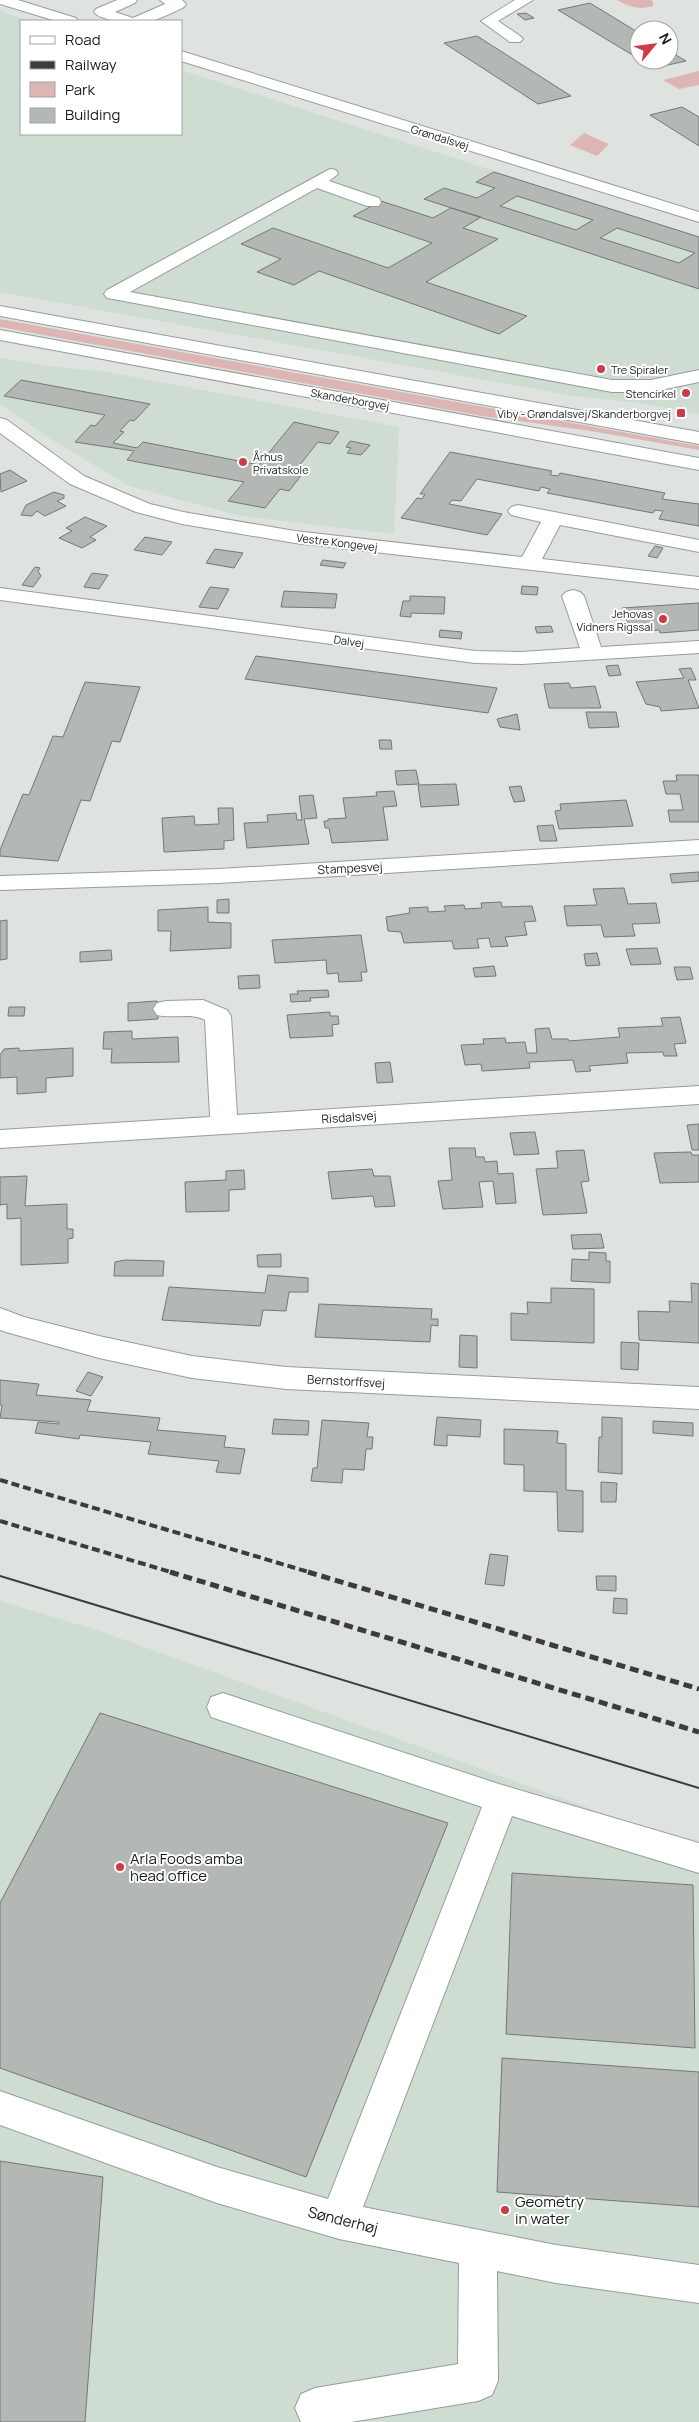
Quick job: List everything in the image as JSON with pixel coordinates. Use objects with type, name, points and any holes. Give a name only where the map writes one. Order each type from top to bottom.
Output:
[{"type":"street","points":[[2,0],[68,20]]},
{"type":"street","points":[[125,20],[101,12],[130,0]]},
{"type":"street","points":[[140,20],[179,4],[167,0]]},
{"type":"street","points":[[515,39],[488,22],[526,0]]},
{"type":"street","name":"Grøndalsvej","points":[[182,56],[699,217]]},
{"type":"street","points":[[373,202],[322,178],[113,294],[612,386],[651,386],[699,376]]},
{"type":"street","name":"Skanderborgvej","points":[[0,311],[699,438]]},
{"type":"street","name":"Skanderborgvej","points":[[0,335],[699,464]]},
{"type":"street","name":"Vestre Kongevej","points":[[2,427],[77,480],[143,508],[182,518],[295,536],[528,565],[699,583]]},
{"type":"street","points":[[518,511],[699,546]]},
{"type":"street","points":[[528,565],[553,519]]},
{"type":"street","name":"Dalvej","points":[[0,594],[475,657],[522,658],[699,647]]},
{"type":"street","points":[[573,596],[593,654]]},
{"type":"street","name":"Stampesvej","points":[[0,883],[219,876],[699,848]]},
{"type":"street","points":[[166,1009],[203,1008],[218,1016],[224,1125]]},
{"type":"street","name":"Risdalsvej","points":[[0,1138],[699,1095]]},
{"type":"street","name":"Bernstorffsvej","points":[[0,1318],[16,1325],[99,1347],[192,1367],[286,1378],[699,1398]]},
{"type":"street","points":[[223,1707],[502,1799],[699,1858]]},
{"type":"street","points":[[339,2221],[502,1799]]},
{"type":"street","name":"Sønderhøj","points":[[0,2108],[217,2185],[339,2221],[556,2264],[699,2284]]},
{"type":"street","points":[[315,2408],[478,2381],[478,2248]]},
{"type":"shaded area","points":[[0,11],[27,20],[20,20],[20,135],[182,135],[182,70],[699,237],[699,414],[639,403],[574,396],[0,292]]},
{"type":"shaded area","name":"Århus Privatskole","points":[[0,358],[49,366],[107,372],[399,427],[394,534],[240,516],[129,486],[49,438],[0,404]]},
{"type":"shaded area","points":[[0,1601],[100,1631],[699,1848],[699,2422],[0,2422]]},
{"type":"green space","points":[[617,0],[650,0],[653,1],[653,6],[635,7]]},
{"type":"green space","points":[[699,71],[699,85],[679,89],[663,80]]},
{"type":"green space","points":[[584,133],[609,144],[597,156],[570,145]]},
{"type":"green space","points":[[0,319],[699,446],[699,450],[591,431],[482,416],[0,327]]},
{"type":"building","points":[[590,3],[629,27],[629,53],[558,10]]},
{"type":"building","points":[[526,13],[534,18],[525,20],[517,14]]},
{"type":"building","points":[[477,36],[571,96],[538,104],[444,43]]},
{"type":"building","points":[[679,57],[686,61],[679,63]]},
{"type":"building","points":[[682,107],[699,117],[699,146],[650,115]]},
{"type":"building","points":[[494,172],[699,237],[699,289],[424,199],[444,188],[477,198],[495,188],[476,182]],"holes":[[[517,196],[593,220],[576,230],[500,206]],[[617,228],[695,253],[679,263],[600,238]]]},
{"type":"building","points":[[381,201],[433,218],[451,208],[481,217],[463,228],[498,239],[426,282],[527,316],[499,334],[319,271],[294,285],[257,272],[281,259],[241,244],[273,228],[388,268],[432,243],[353,216]]},
{"type":"building","points":[[21,380],[150,404],[134,421],[130,420],[120,431],[124,432],[113,443],[137,448],[143,442],[259,465],[294,422],[339,432],[330,444],[318,442],[294,472],[303,473],[289,491],[280,489],[265,508],[228,501],[244,482],[127,460],[134,451],[75,442],[91,425],[95,426],[105,415],[4,396]]},
{"type":"building","points":[[350,441],[370,445],[361,455],[347,453],[351,448],[346,447]]},
{"type":"building","points":[[450,452],[552,471],[550,475],[558,476],[560,473],[665,493],[662,499],[699,504],[699,526],[659,519],[663,511],[655,510],[653,513],[547,493],[550,489],[541,487],[539,491],[477,479],[461,501],[452,500],[449,504],[502,514],[487,535],[401,518],[417,498],[422,499],[425,494],[420,494]]},
{"type":"building","points":[[10,470],[27,481],[1,492],[0,474]]},
{"type":"building","points":[[54,492],[64,495],[64,498],[57,501],[66,506],[45,516],[37,511],[32,516],[21,515],[26,505]]},
{"type":"building","points":[[85,517],[107,526],[90,537],[96,540],[82,548],[59,538],[72,531],[66,528]]},
{"type":"building","points":[[145,537],[172,542],[162,555],[134,550]]},
{"type":"building","points":[[655,546],[663,548],[657,558],[648,556]]},
{"type":"building","points":[[215,549],[243,553],[234,568],[206,563]]},
{"type":"building","points":[[323,560],[346,563],[343,568],[320,565]]},
{"type":"building","points":[[35,567],[40,568],[38,571],[41,576],[33,587],[22,585]]},
{"type":"building","points":[[92,573],[108,575],[99,589],[84,587]]},
{"type":"building","points":[[522,586],[538,587],[537,595],[521,594]]},
{"type":"building","points":[[210,587],[229,589],[218,609],[199,607]]},
{"type":"building","points":[[284,591],[337,594],[335,608],[281,607]]},
{"type":"building","points":[[410,596],[445,597],[444,614],[411,613],[411,617],[400,616],[403,601],[410,601]]},
{"type":"building","name":"Jehovas Vidners Rigssal","points":[[699,603],[699,630],[660,633],[659,630],[631,632],[622,608]]},
{"type":"building","points":[[551,626],[553,632],[537,633],[535,627]]},
{"type":"building","points":[[440,630],[462,632],[461,639],[439,637]]},
{"type":"building","points":[[256,656],[497,688],[488,713],[245,679]]},
{"type":"building","points":[[618,665],[621,675],[609,676],[606,666]]},
{"type":"building","points":[[691,668],[696,680],[688,680],[699,708],[661,711],[660,707],[646,704],[636,682],[684,678],[679,669]]},
{"type":"building","points":[[85,682],[140,687],[120,742],[112,741],[90,801],[81,800],[58,861],[0,856],[0,850],[23,794],[29,795],[53,736],[63,737]]},
{"type":"building","points":[[569,683],[571,688],[595,686],[601,708],[549,708],[544,684]]},
{"type":"building","points":[[586,712],[616,712],[619,727],[589,728]]},
{"type":"building","points":[[517,714],[520,730],[500,727],[497,719]]},
{"type":"building","points":[[379,740],[391,740],[392,749],[380,749]]},
{"type":"building","points":[[416,770],[419,784],[397,785],[395,771]]},
{"type":"building","points":[[676,775],[699,775],[699,822],[670,822],[668,810],[683,810],[680,794],[666,794],[663,781],[677,781]]},
{"type":"building","points":[[456,784],[459,805],[421,807],[418,785]]},
{"type":"building","points":[[521,786],[525,801],[514,802],[509,787]]},
{"type":"building","points":[[394,791],[397,806],[383,807],[388,840],[332,843],[329,828],[325,828],[324,821],[346,818],[343,798],[377,796],[376,792]]},
{"type":"building","points":[[313,795],[317,818],[304,819],[309,844],[247,848],[244,823],[268,822],[267,815],[296,813],[297,820],[302,820],[299,796]]},
{"type":"building","points":[[626,800],[633,826],[559,829],[555,811],[561,810],[560,804]]},
{"type":"building","points":[[218,808],[233,808],[234,840],[224,841],[224,849],[164,852],[162,818],[194,816],[195,825],[219,824]]},
{"type":"building","points":[[553,825],[557,841],[540,841],[537,826]]},
{"type":"building","points":[[699,872],[699,881],[672,883],[670,874]]},
{"type":"building","points":[[624,888],[628,904],[656,903],[660,923],[632,924],[635,936],[604,937],[601,925],[567,926],[564,906],[597,905],[593,889]]},
{"type":"building","points":[[229,899],[229,913],[217,913],[217,900]]},
{"type":"building","points":[[501,902],[502,907],[532,906],[536,921],[524,922],[527,935],[505,937],[508,946],[491,947],[489,938],[477,939],[479,948],[454,949],[452,941],[404,943],[401,932],[388,931],[386,917],[410,913],[409,908],[428,907],[428,912],[446,911],[444,906],[464,905],[465,909],[482,908],[481,903]]},
{"type":"building","points":[[208,907],[208,922],[231,923],[231,948],[170,951],[171,931],[158,931],[158,910]]},
{"type":"building","points":[[7,920],[7,959],[0,960],[0,921]]},
{"type":"building","points":[[361,935],[367,972],[361,972],[362,981],[339,982],[338,973],[327,974],[326,960],[275,963],[272,940]]},
{"type":"building","points":[[657,948],[661,964],[631,965],[626,949]]},
{"type":"building","points":[[111,950],[112,960],[80,962],[80,952]]},
{"type":"building","points":[[597,953],[600,965],[586,966],[584,954]]},
{"type":"building","points":[[494,966],[496,976],[475,977],[473,968]]},
{"type":"building","points":[[674,967],[690,967],[693,979],[677,980]]},
{"type":"building","points":[[259,975],[260,988],[239,989],[238,976]]},
{"type":"building","points":[[328,990],[329,997],[310,998],[311,1001],[291,1002],[290,994],[298,994],[297,991]]},
{"type":"building","points":[[157,1001],[158,1019],[128,1021],[128,1003]]},
{"type":"building","points":[[9,1007],[25,1007],[24,1016],[8,1016]]},
{"type":"building","points":[[330,1012],[330,1016],[338,1016],[339,1024],[332,1025],[333,1036],[290,1038],[287,1015]]},
{"type":"building","points":[[680,1017],[686,1043],[674,1044],[677,1056],[664,1056],[663,1052],[626,1053],[628,1063],[589,1066],[591,1071],[576,1072],[573,1060],[529,1062],[530,1068],[482,1071],[481,1064],[465,1065],[461,1045],[484,1044],[483,1039],[505,1038],[506,1043],[525,1042],[527,1053],[537,1053],[535,1029],[549,1028],[552,1039],[568,1039],[569,1041],[620,1037],[618,1028],[663,1026],[661,1018]]},
{"type":"building","points":[[132,1031],[132,1039],[178,1037],[179,1062],[111,1063],[112,1049],[103,1049],[104,1032]]},
{"type":"building","points":[[19,1048],[19,1051],[73,1048],[73,1076],[46,1078],[46,1092],[17,1094],[17,1077],[0,1078],[0,1055],[4,1049]]},
{"type":"building","points":[[390,1062],[393,1082],[377,1083],[375,1063]]},
{"type":"building","points":[[699,1124],[699,1150],[692,1150],[687,1125]]},
{"type":"building","points":[[535,1132],[539,1154],[514,1155],[510,1133]]},
{"type":"building","points":[[449,1148],[475,1148],[476,1157],[484,1157],[485,1162],[497,1161],[498,1174],[513,1173],[516,1203],[496,1204],[493,1181],[479,1182],[483,1207],[443,1209],[438,1181],[452,1180]]},
{"type":"building","points":[[584,1150],[589,1181],[581,1182],[587,1213],[543,1215],[536,1169],[558,1168],[556,1151]]},
{"type":"building","points":[[691,1152],[692,1155],[699,1155],[699,1182],[660,1183],[654,1153]]},
{"type":"building","points":[[372,1169],[374,1176],[390,1176],[395,1206],[375,1207],[373,1196],[332,1199],[328,1172]]},
{"type":"building","points":[[244,1170],[245,1189],[229,1190],[229,1211],[186,1212],[185,1182],[226,1180],[226,1171]]},
{"type":"building","points":[[27,1176],[25,1206],[67,1204],[67,1229],[73,1229],[73,1238],[68,1239],[68,1263],[21,1265],[21,1218],[7,1219],[7,1204],[0,1205],[0,1177]]},
{"type":"building","points":[[601,1234],[604,1248],[573,1249],[571,1235]]},
{"type":"building","points":[[589,1252],[606,1253],[606,1261],[610,1261],[610,1283],[571,1281],[572,1259],[589,1260]]},
{"type":"building","points":[[281,1254],[281,1267],[258,1267],[257,1255]]},
{"type":"building","points":[[125,1260],[164,1261],[163,1276],[114,1276],[115,1262]]},
{"type":"building","points":[[268,1275],[308,1278],[308,1292],[289,1292],[286,1311],[263,1310],[260,1326],[162,1320],[169,1287],[265,1293]]},
{"type":"building","points":[[691,1283],[699,1284],[699,1343],[639,1340],[638,1311],[670,1312],[669,1301],[692,1302]]},
{"type":"building","points":[[551,1288],[594,1289],[594,1343],[511,1340],[511,1313],[528,1314],[527,1302],[551,1303]]},
{"type":"building","points":[[319,1304],[432,1309],[431,1319],[438,1319],[438,1326],[431,1325],[430,1342],[315,1337]]},
{"type":"building","points":[[460,1335],[477,1336],[477,1368],[459,1367]]},
{"type":"building","points":[[621,1342],[639,1343],[638,1370],[621,1369]]},
{"type":"building","points":[[88,1372],[103,1377],[91,1396],[76,1391]]},
{"type":"building","points":[[0,1380],[39,1384],[36,1395],[91,1400],[87,1411],[160,1418],[157,1430],[226,1436],[224,1447],[245,1449],[240,1474],[216,1472],[219,1461],[148,1454],[151,1442],[80,1435],[79,1439],[35,1433],[38,1422],[59,1424],[59,1422],[0,1418],[2,1405],[0,1405]]},
{"type":"building","points":[[437,1417],[481,1420],[480,1437],[447,1435],[447,1446],[434,1445]]},
{"type":"building","points":[[602,1417],[622,1418],[622,1474],[598,1472],[599,1437],[602,1437]]},
{"type":"building","points":[[274,1419],[309,1421],[308,1435],[272,1434]]},
{"type":"building","points":[[322,1420],[369,1423],[367,1437],[373,1437],[372,1449],[366,1449],[364,1470],[343,1469],[342,1483],[311,1481],[313,1468],[317,1468]]},
{"type":"building","points":[[653,1421],[693,1423],[693,1436],[653,1433]]},
{"type":"building","points":[[504,1429],[558,1431],[557,1443],[566,1444],[566,1490],[583,1491],[583,1532],[558,1531],[557,1492],[524,1491],[524,1465],[504,1464]]},
{"type":"building","points":[[601,1482],[617,1483],[616,1502],[601,1502]]},
{"type":"building","points":[[490,1554],[508,1556],[504,1586],[485,1584]]},
{"type":"building","points":[[596,1576],[616,1576],[616,1591],[597,1590]]},
{"type":"building","points":[[614,1598],[627,1599],[627,1614],[613,1613]]},
{"type":"building","points":[[100,1713],[448,1823],[306,2177],[0,2068],[0,1903]]},
{"type":"building","points":[[512,1873],[693,1885],[695,2048],[506,2034]]},
{"type":"building","points":[[502,2058],[699,2072],[699,2207],[497,2192]]},
{"type":"building","points":[[0,2161],[103,2177],[85,2422],[0,2422]]},
{"type":"tram line","points":[[0,1576],[699,1788]]},
{"type":"railway","points":[[0,1480],[312,1573]]},
{"type":"railway","points":[[0,1521],[174,1573]]},
{"type":"railway","points":[[170,1572],[699,1732]]},
{"type":"railway","points":[[308,1572],[699,1689]]},
{"type":"place","name":"Tre Spiraler","points":[[601,369]]},
{"type":"place","name":"Stencirkel","points":[[686,393]]},
{"type":"place","name":"Viby - Grøndalsvej/Skanderborgvej","points":[[681,413]]},
{"type":"place","name":"Århus Privatskole","points":[[243,462]]},
{"type":"place","name":"Jehovas Vidners Rigssal","points":[[663,619]]},
{"type":"place","name":"Arla Foods amba head office","points":[[120,1867]]},
{"type":"place","name":"Geometry in water","points":[[505,2210]]}]
